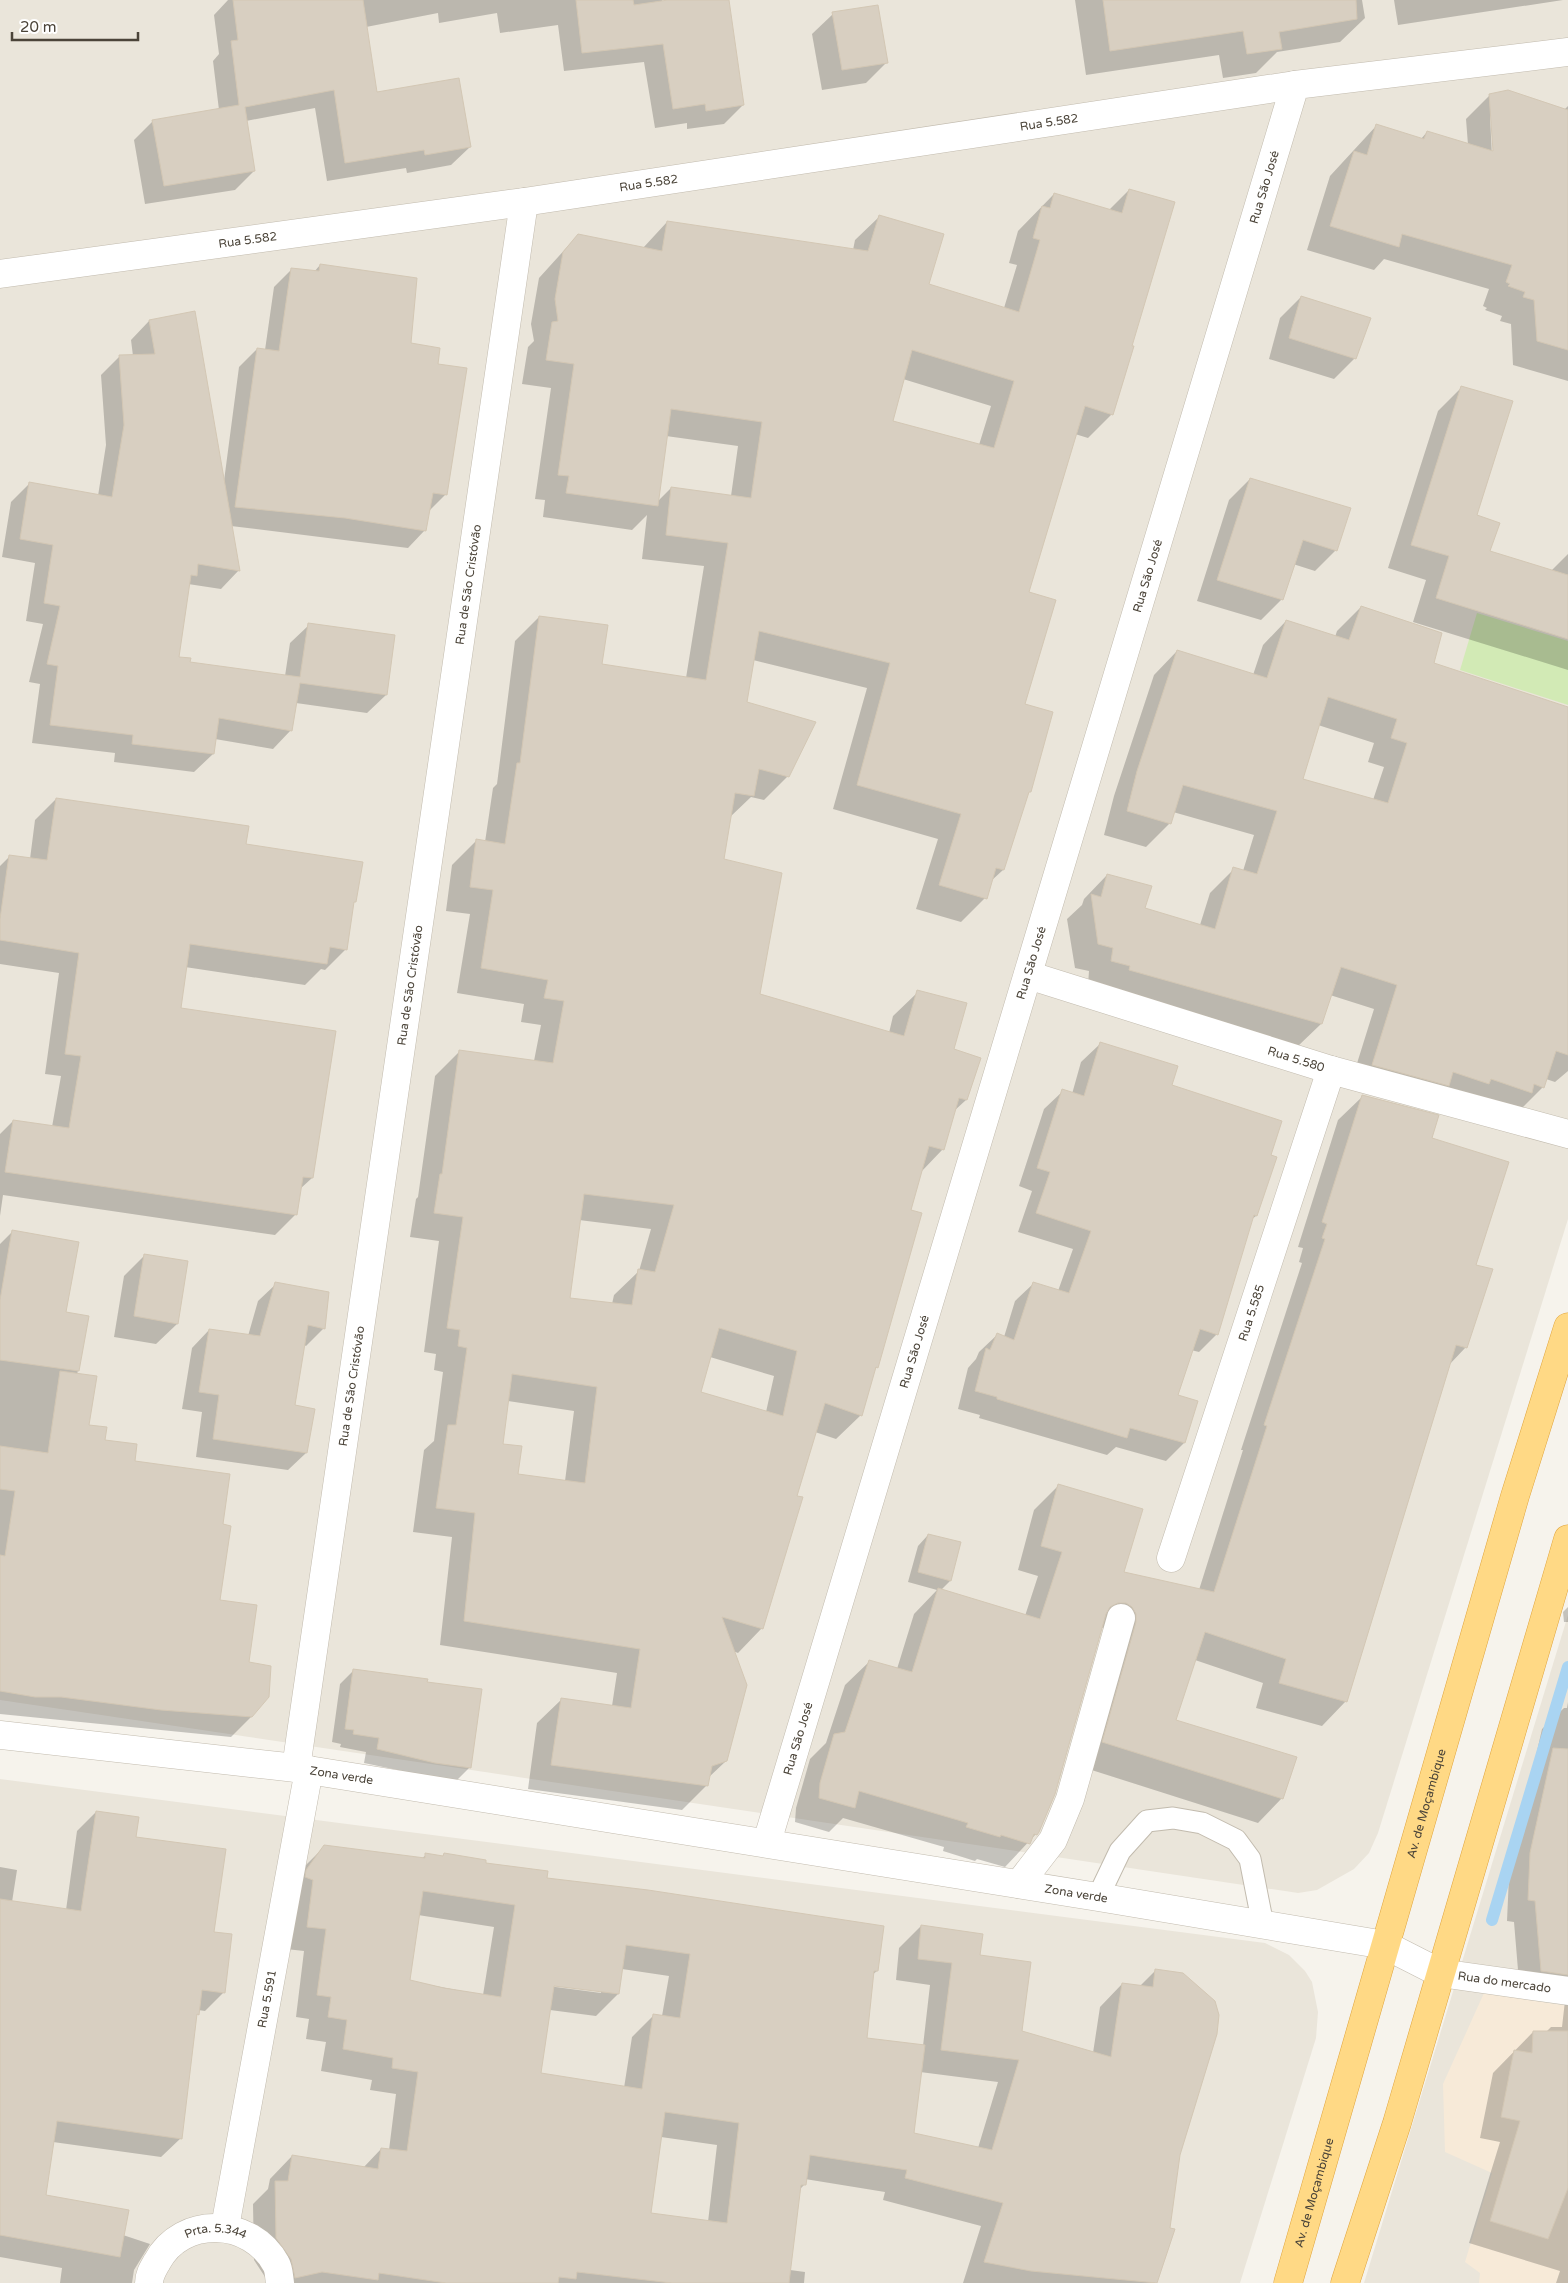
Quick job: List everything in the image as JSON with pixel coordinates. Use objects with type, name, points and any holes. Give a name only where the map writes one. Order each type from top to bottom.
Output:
[{"type":"highway","name":"Av. de Moçambique","points":[[1288,2283],[1510,1515],[1568,1327]]},
{"type":"highway","points":[[1345,2283],[1397,2123],[1568,1539]]},
{"type":"street","name":"Rua 5.582","points":[[0,274],[524,202],[1295,85],[1568,52]]},
{"type":"street","name":"Rua São José","points":[[767,1842],[1295,85]]},
{"type":"street","name":"Rua de São Cristóvão","points":[[302,1769],[524,202]]},
{"type":"street","name":"Rua 5.580","points":[[1028,976],[1331,1070],[1568,1134]]},
{"type":"street","name":"Rua 5.585","points":[[1171,1558],[1331,1070]]},
{"type":"street","points":[[1019,1884],[1053,1840],[1070,1799],[1121,1618]]},
{"type":"street","name":"Zona verde","points":[[0,1735],[302,1769],[767,1842],[1385,1945]]},
{"type":"street","name":"Rua 5.591","points":[[225,2227],[302,1769]]},
{"type":"street","name":"Rua do mercado","points":[[1385,1945],[1440,1973],[1568,1991]]},
{"type":"street","name":"Prta. 5.344","points":[[149,2283],[149,2278],[164,2249],[192,2231],[225,2227],[256,2239],[277,2265],[280,2283]]},
{"type":"lane","points":[[1098,1897],[1120,1851],[1147,1821],[1173,1818],[1202,1824],[1236,1840],[1250,1859],[1263,1925]]},
{"type":"shaded area","points":[[0,0],[1568,0],[1568,1219],[1378,1833],[1369,1853],[1354,1869],[1317,1890],[1298,1893],[0,1700]]},
{"type":"shaded area","points":[[1568,1615],[1568,2283],[1364,2283]]},
{"type":"shaded area","points":[[0,1779],[1265,1943],[1289,1955],[1305,1971],[1312,1982],[1318,2012],[1316,2038],[1240,2283],[0,2283]]},
{"type":"shaded area","points":[[1484,1993],[1568,2006],[1568,2283],[1479,2283],[1480,2273],[1465,2262],[1492,2173],[1445,2152],[1443,2084]]},
{"type":"green space","points":[[1477,613],[1568,641],[1568,705],[1460,670]]},
{"type":"building","points":[[233,0],[363,0],[377,92],[459,78],[471,147],[425,155],[424,150],[345,163],[334,90],[245,107],[255,171],[164,186],[152,120],[239,105],[231,41],[238,40]]},
{"type":"building","points":[[576,0],[633,0],[634,5],[668,0],[729,0],[744,105],[706,111],[705,104],[673,109],[663,44],[582,53]]},
{"type":"building","points":[[1103,0],[1356,0],[1357,19],[1279,32],[1282,49],[1247,54],[1243,31],[1110,51]]},
{"type":"building","points":[[878,5],[888,63],[842,70],[832,12]]},
{"type":"building","points":[[1508,90],[1568,110],[1568,350],[1537,341],[1534,300],[1523,297],[1525,292],[1508,286],[1510,284],[1506,282],[1512,265],[1402,234],[1399,247],[1330,226],[1354,151],[1367,155],[1376,124],[1424,139],[1427,131],[1493,151],[1489,94]]},
{"type":"building","points":[[1129,189],[1175,202],[1113,415],[1085,406],[1029,592],[1056,600],[1025,704],[1053,712],[1031,792],[1029,792],[1004,870],[996,868],[987,899],[939,885],[961,814],[857,785],[890,663],[759,631],[747,702],[816,722],[789,777],[759,769],[754,796],[735,793],[724,859],[782,873],[760,994],[904,1036],[917,990],[967,1003],[954,1049],[981,1058],[967,1100],[959,1098],[944,1150],[929,1146],[911,1210],[922,1213],[878,1368],[876,1367],[862,1416],[825,1403],[797,1496],[803,1497],[763,1629],[722,1617],[747,1685],[727,1761],[712,1766],[708,1786],[551,1765],[561,1698],[631,1708],[640,1649],[464,1621],[475,1513],[436,1508],[448,1425],[456,1425],[467,1348],[458,1346],[460,1330],[447,1328],[463,1217],[434,1213],[440,1174],[442,1174],[459,1050],[553,1063],[564,1001],[544,998],[548,980],[481,968],[493,890],[470,887],[476,839],[505,844],[517,763],[520,763],[539,616],[608,625],[602,664],[706,680],[728,543],[666,535],[671,487],[751,498],[762,422],[671,409],[658,506],[566,493],[569,476],[558,475],[574,364],[546,360],[552,322],[558,321],[555,299],[563,252],[578,234],[662,251],[667,221],[868,251],[879,215],[944,234],[929,284],[1019,312],[1040,240],[1033,238],[1042,206],[1050,208],[1054,193],[1122,213]],"holes":[[[912,350],[1014,381],[994,448],[893,421]],[[584,1194],[674,1205],[655,1272],[638,1269],[632,1305],[570,1298]],[[719,1328],[797,1351],[783,1416],[701,1392]],[[512,1374],[597,1387],[585,1483],[518,1474],[522,1446],[503,1444]]]},
{"type":"building","points":[[320,264],[417,278],[411,343],[440,348],[438,364],[467,368],[447,495],[433,493],[426,531],[345,518],[235,507],[257,348],[279,351],[291,268],[319,271]]},
{"type":"building","points":[[1301,296],[1371,318],[1356,359],[1289,338]]},
{"type":"building","points":[[195,311],[240,571],[198,564],[197,576],[191,575],[179,657],[191,658],[190,662],[300,677],[308,623],[395,635],[387,695],[300,683],[292,731],[219,718],[214,754],[132,744],[133,735],[50,725],[58,666],[47,664],[60,606],[44,603],[53,545],[20,539],[29,482],[112,497],[124,425],[119,355],[155,354],[149,320]]},
{"type":"building","points":[[1461,386],[1513,401],[1477,515],[1500,523],[1490,551],[1568,575],[1568,639],[1436,598],[1449,556],[1411,545]]},
{"type":"building","points":[[1250,478],[1351,508],[1337,551],[1303,540],[1283,600],[1217,580]]},
{"type":"building","points":[[1361,606],[1442,633],[1434,663],[1568,707],[1568,1055],[1556,1051],[1544,1088],[1534,1084],[1532,1093],[1491,1079],[1489,1084],[1453,1072],[1449,1086],[1372,1065],[1397,985],[1341,967],[1322,1024],[1129,970],[1130,966],[1111,961],[1113,948],[1098,944],[1091,894],[1101,897],[1107,874],[1152,886],[1145,908],[1215,929],[1233,867],[1257,874],[1277,811],[1183,785],[1171,824],[1127,811],[1137,771],[1177,650],[1267,678],[1286,620],[1349,640]],"holes":[[[1328,697],[1397,719],[1391,738],[1407,743],[1388,803],[1303,779]]]},
{"type":"building","points":[[56,798],[249,826],[246,844],[363,862],[356,902],[354,902],[347,950],[330,947],[327,964],[190,944],[181,1008],[336,1031],[313,1178],[303,1177],[297,1215],[5,1172],[13,1120],[69,1128],[81,1056],[65,1054],[79,953],[0,940],[0,919],[9,855],[47,860]]},
{"type":"building","points":[[1100,1042],[1178,1066],[1172,1085],[1282,1121],[1271,1155],[1277,1157],[1257,1216],[1254,1215],[1218,1335],[1200,1329],[1178,1395],[1198,1401],[1185,1443],[1130,1428],[1127,1438],[975,1391],[986,1348],[990,1350],[997,1333],[1014,1340],[1033,1282],[1069,1293],[1091,1231],[1036,1213],[1050,1172],[1037,1168],[1062,1089],[1084,1096]]},
{"type":"building","points":[[1362,1095],[1439,1115],[1432,1138],[1509,1162],[1476,1265],[1493,1269],[1467,1348],[1456,1345],[1347,1702],[1279,1683],[1286,1659],[1205,1632],[1176,1720],[1297,1757],[1283,1799],[1102,1742],[1136,1622],[1136,1614],[1132,1607],[1126,1603],[1118,1603],[1110,1607],[1106,1614],[1055,1794],[1039,1832],[1037,1835],[1034,1834],[1030,1844],[966,1827],[968,1823],[859,1791],[855,1808],[819,1798],[820,1783],[834,1734],[845,1732],[869,1660],[912,1672],[938,1588],[1040,1619],[1062,1552],[1041,1546],[1058,1484],[1143,1509],[1124,1572],[1214,1592],[1267,1426],[1264,1425],[1325,1239],[1322,1238],[1327,1224],[1322,1222]]},
{"type":"building","points":[[12,1230],[79,1242],[66,1312],[89,1316],[79,1371],[0,1360],[0,1300]]},
{"type":"building","points":[[144,1254],[188,1261],[178,1324],[134,1316]]},
{"type":"building","points":[[275,1282],[329,1292],[325,1329],[308,1325],[295,1405],[315,1409],[307,1453],[213,1439],[219,1395],[199,1392],[209,1329],[260,1336]]},
{"type":"building","points":[[60,1371],[97,1376],[89,1425],[107,1427],[105,1440],[137,1444],[135,1461],[230,1474],[223,1524],[231,1526],[220,1600],[257,1605],[249,1662],[271,1666],[269,1697],[252,1717],[161,1710],[61,1697],[35,1697],[0,1691],[0,1555],[5,1556],[15,1491],[0,1489],[0,1446],[48,1453]]},
{"type":"building","points":[[928,1534],[961,1542],[951,1581],[918,1572]]},
{"type":"building","points":[[353,1669],[428,1679],[427,1682],[482,1689],[471,1768],[435,1763],[377,1749],[379,1738],[353,1734],[354,1730],[345,1729]]},
{"type":"building","points":[[1553,1748],[1568,1749],[1568,1975],[1541,1971],[1535,1901],[1528,1900],[1530,1853]]},
{"type":"building","points":[[96,1811],[139,1817],[136,1837],[226,1849],[214,1932],[232,1934],[225,1993],[202,1990],[199,2015],[197,2014],[182,2139],[57,2121],[46,2195],[129,2210],[120,2257],[0,2235],[0,1899],[81,1911]]},
{"type":"building","points":[[324,1845],[425,1858],[425,1853],[443,1856],[444,1853],[486,1860],[486,1863],[548,1871],[547,1878],[648,1890],[884,1926],[878,1971],[874,1971],[867,2038],[925,2045],[914,2133],[992,2150],[1019,2060],[941,2050],[952,1963],[918,1959],[921,1925],[983,1934],[980,1955],[1031,1962],[1022,2031],[1111,2057],[1122,1983],[1153,1987],[1155,1969],[1183,1973],[1215,2001],[1219,2015],[1217,2034],[1180,2155],[1170,2228],[1175,2229],[1157,2283],[1031,2271],[984,2262],[1003,2203],[905,2178],[907,2170],[810,2155],[806,2185],[801,2185],[789,2283],[672,2283],[577,2272],[576,2279],[559,2277],[558,2283],[446,2283],[379,2273],[378,2280],[322,2272],[295,2278],[291,2259],[276,2238],[275,2181],[288,2181],[292,2155],[378,2169],[381,2148],[407,2151],[418,2072],[392,2068],[393,2058],[343,2049],[347,2020],[328,2017],[331,1997],[317,1995],[326,1929],[307,1927],[313,1880],[305,1877],[306,1870]],"holes":[[[423,1891],[515,1905],[501,1997],[444,1988],[410,1980]],[[626,1945],[690,1954],[680,2018],[653,2014],[642,2089],[541,2073],[554,1986],[619,1994]],[[665,2112],[739,2123],[727,2223],[651,2213]]]},
{"type":"building","points":[[1533,2031],[1568,2031],[1568,2188],[1548,2239],[1490,2221],[1520,2121],[1501,2117],[1514,2050],[1532,2053]]},
{"type":"waterway","points":[[1492,1920],[1568,1667]]}]
